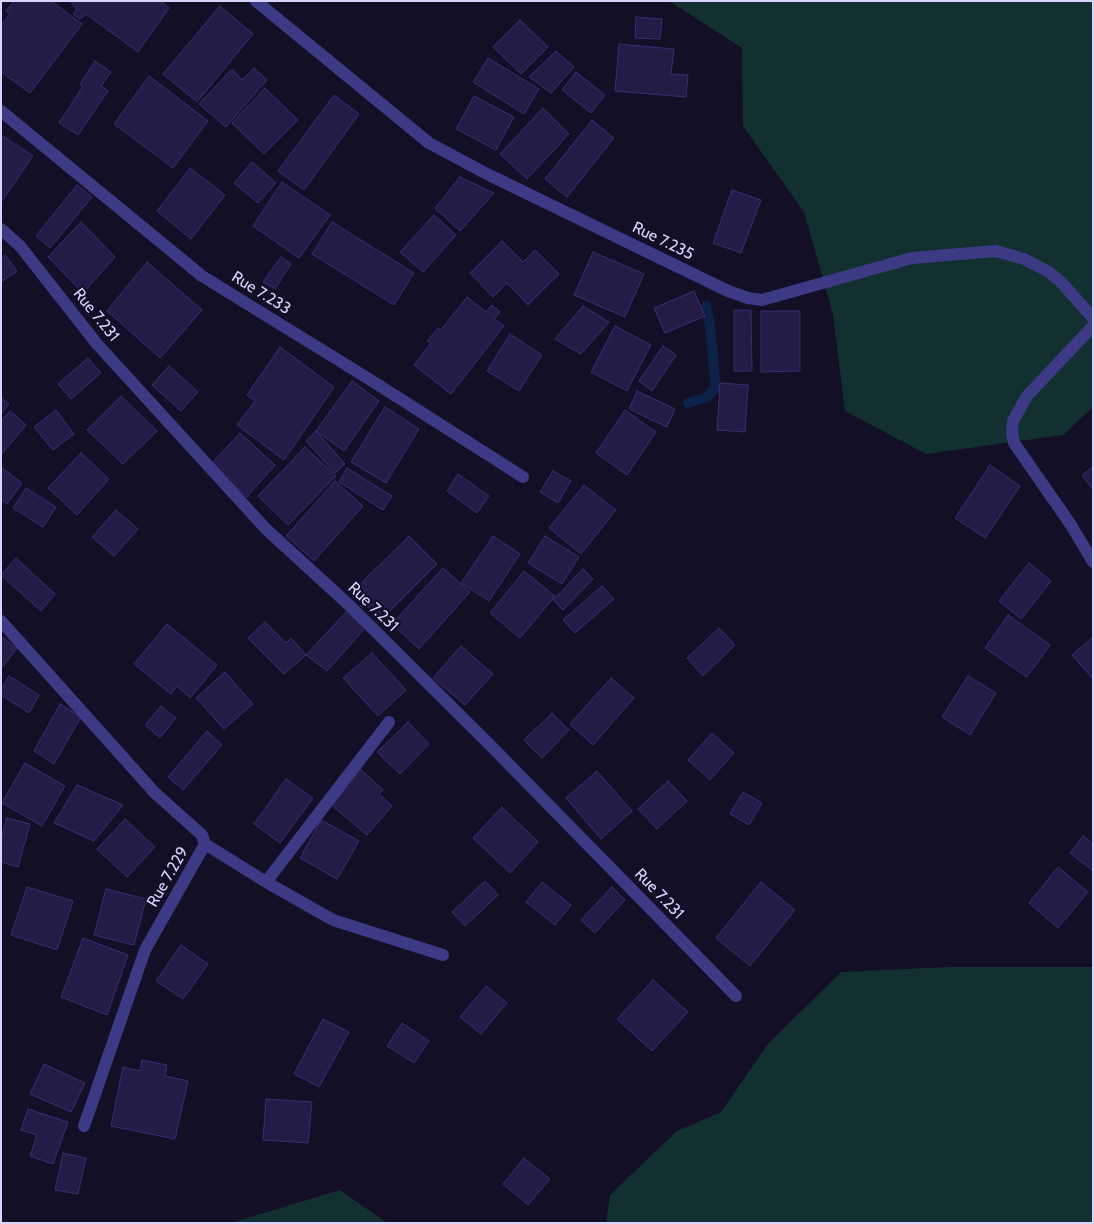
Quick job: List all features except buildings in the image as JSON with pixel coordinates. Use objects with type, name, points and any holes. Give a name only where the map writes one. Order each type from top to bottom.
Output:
[{"type":"street","name":"Rue 7.235","points":[[256,1],[429,143],[489,175],[728,291],[748,298],[762,300],[912,258],[996,251],[1024,259],[1049,272],[1061,282],[1093,318]]},
{"type":"street","name":"Rue 7.233","points":[[1,111],[202,276],[523,477]]},
{"type":"street","name":"Rue 7.231","points":[[1,229],[20,246],[97,344],[266,529],[349,605],[490,744],[736,996]]},
{"type":"street","points":[[1093,326],[1027,396],[1013,421],[1012,432],[1014,443],[1071,525],[1093,562]]},
{"type":"street","name":"Rue 7.229","points":[[1,621],[155,793],[202,835],[205,844],[146,950],[84,1126]]},
{"type":"street","points":[[266,882],[389,722]]},
{"type":"street","points":[[205,844],[266,882],[333,920],[443,955]]},
{"type":"green space","points":[[669,1],[1093,1],[1093,407],[1063,435],[926,454],[845,411],[833,314],[804,212],[743,126],[742,48]]},
{"type":"green space","points":[[948,967],[1093,967],[1093,1223],[606,1223],[610,1195],[677,1131],[721,1112],[768,1044],[841,972]]},
{"type":"green space","points":[[340,1190],[387,1223],[234,1223],[234,1222]]},
{"type":"waterway","points":[[688,403],[707,397],[716,388],[710,326],[706,306]]}]
